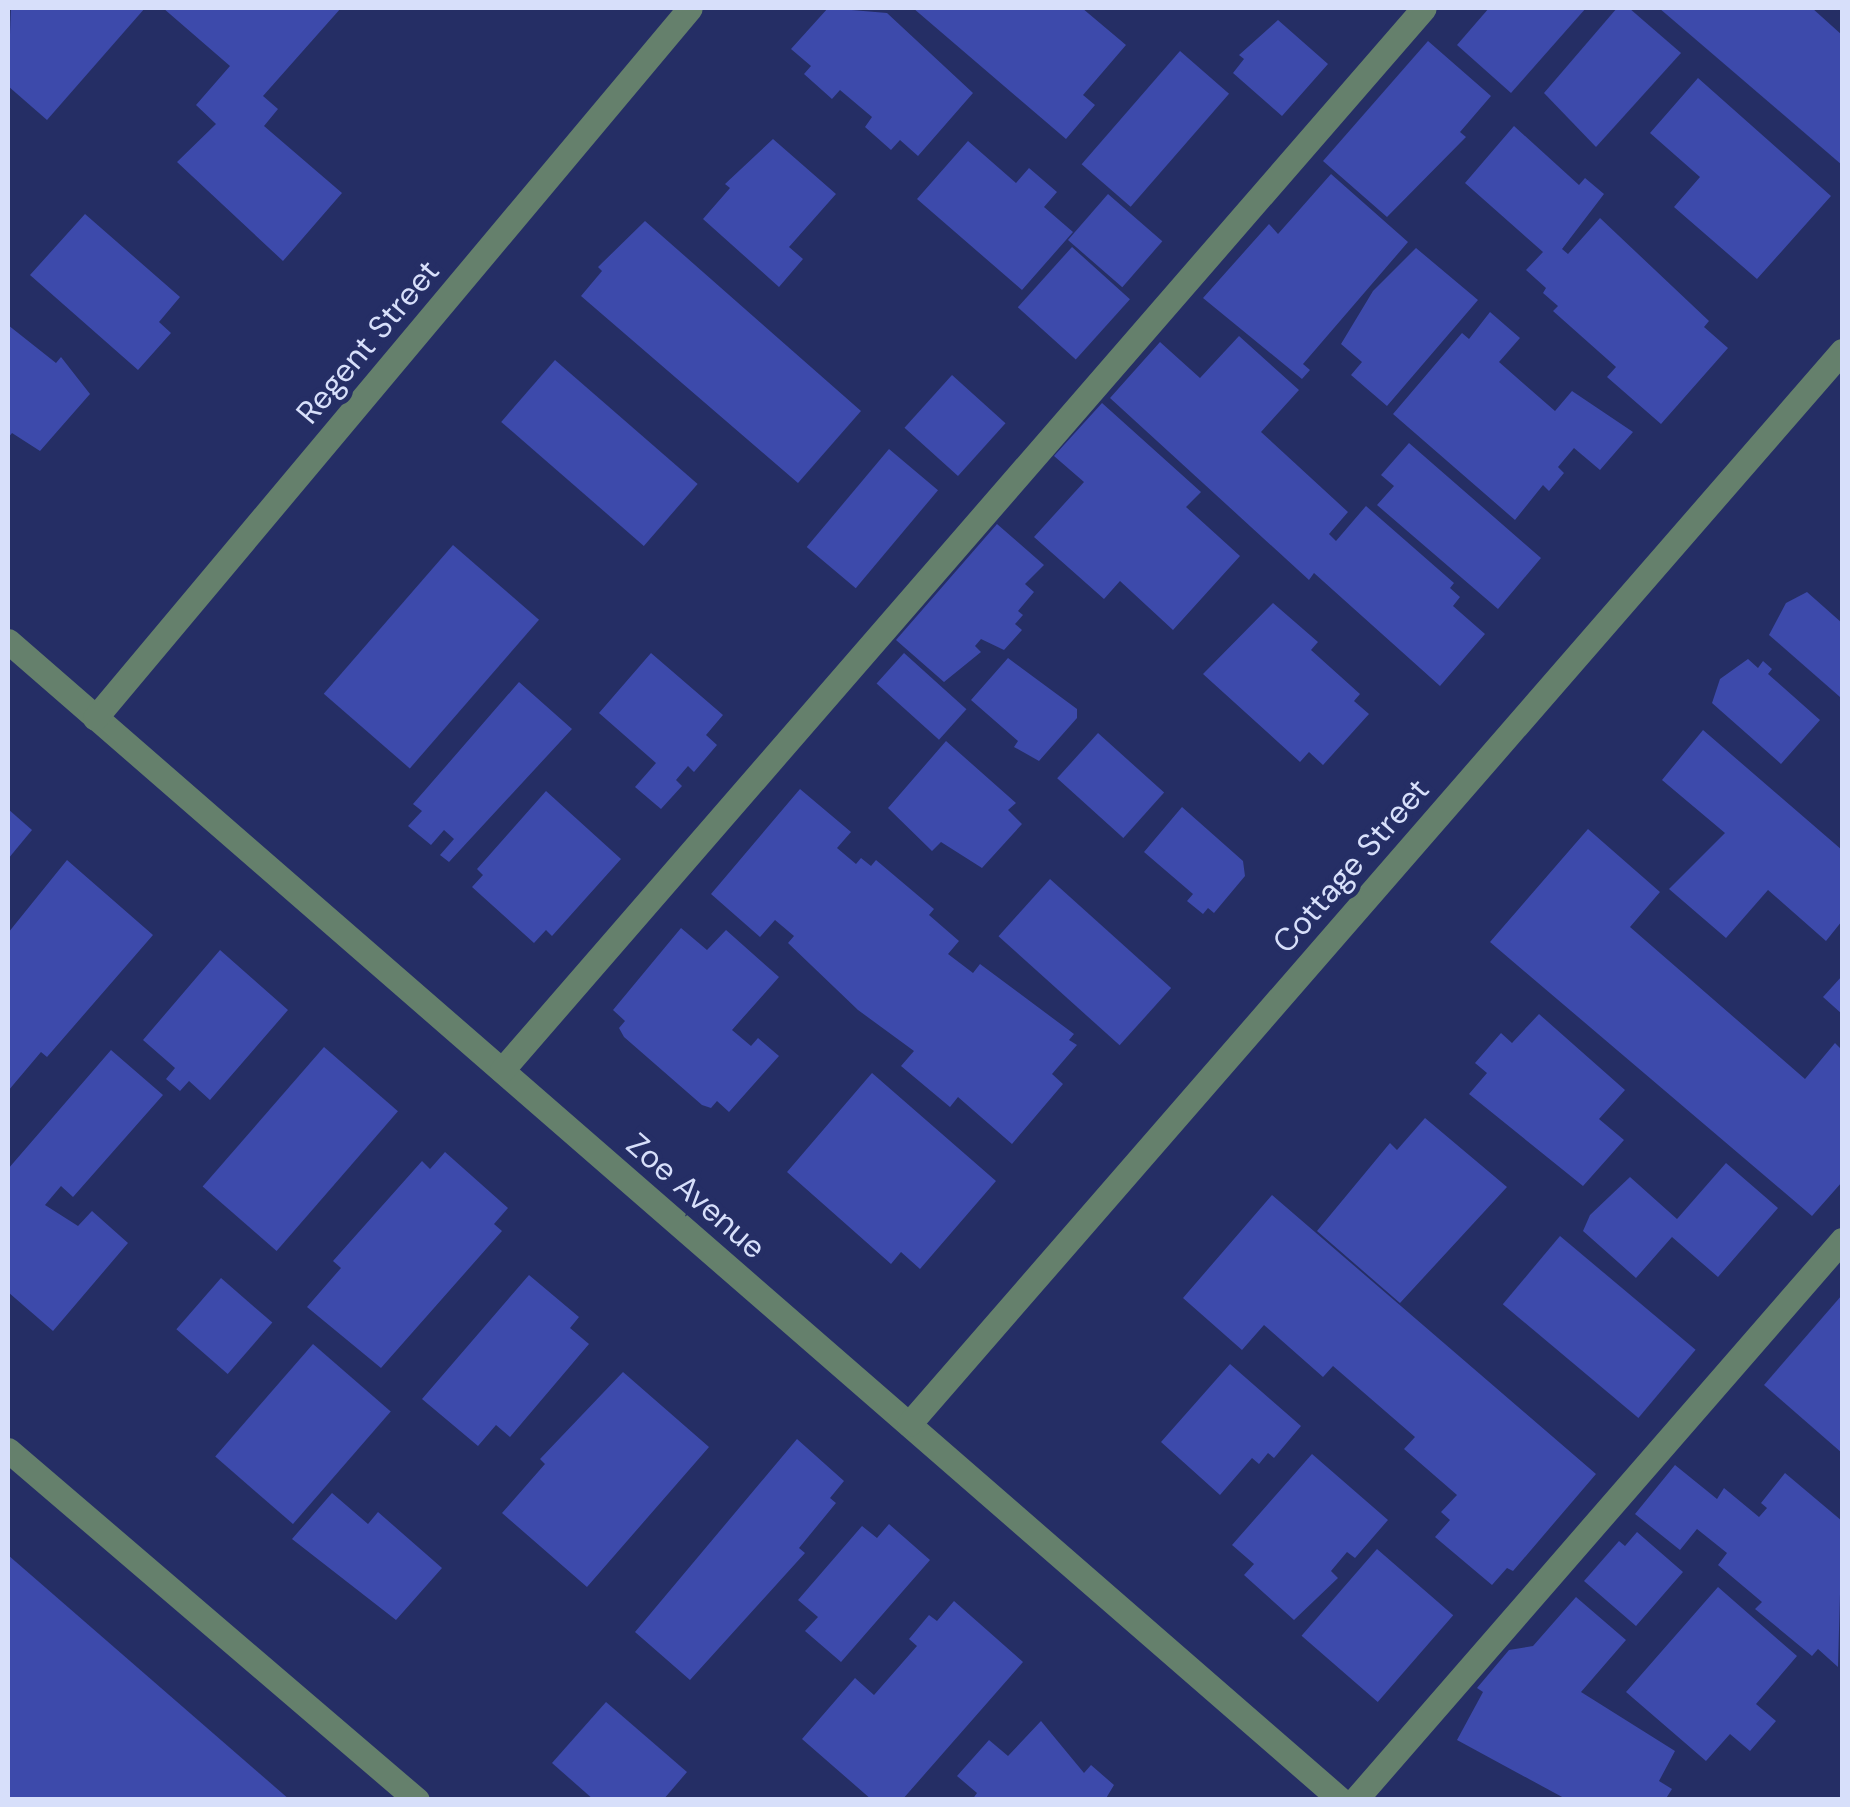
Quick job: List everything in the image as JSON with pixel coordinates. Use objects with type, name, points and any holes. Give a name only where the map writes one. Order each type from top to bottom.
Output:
[{"type":"street","name":"Regent Street","points":[[95,718],[690,8]]},
{"type":"street","points":[[502,1070],[1424,8]]},
{"type":"street","name":"Cottage Street","points":[[909,1424],[1842,351]]},
{"type":"street","name":"Zoe Avenue","points":[[8,642],[1342,1800]]},
{"type":"street","points":[[1354,1800],[1842,1240]]},
{"type":"street","points":[[8,1450],[417,1800]]},
{"type":"building","points":[[11,8],[145,8],[47,120],[8,86]]},
{"type":"building","points":[[163,8],[341,8],[263,96],[278,109],[264,126],[342,193],[283,261],[177,162],[216,124],[196,105],[230,66]]},
{"type":"building","points":[[828,8],[887,13],[973,93],[918,156],[900,140],[891,150],[865,127],[872,117],[840,90],[832,99],[804,74],[811,66],[791,49]]},
{"type":"building","points":[[913,8],[1082,8],[1126,45],[1083,95],[1095,105],[1066,139]]},
{"type":"building","points":[[1489,8],[1586,8],[1511,93],[1457,45]]},
{"type":"building","points":[[1617,8],[1629,8],[1681,53],[1596,147],[1544,93]]},
{"type":"building","points":[[1659,8],[1812,8],[1842,35],[1842,165]]},
{"type":"building","points":[[1278,20],[1328,64],[1282,116],[1233,73],[1244,59],[1239,55]]},
{"type":"building","points":[[1428,41],[1491,96],[1460,132],[1466,137],[1387,217],[1323,161]]},
{"type":"building","points":[[1180,51],[1229,94],[1131,207],[1082,164]]},
{"type":"building","points":[[1698,78],[1831,196],[1757,279],[1674,207],[1700,177],[1650,133]]},
{"type":"building","points":[[1514,126],[1579,185],[1585,178],[1604,194],[1562,249],[1568,254],[1600,218],[1709,321],[1704,327],[1728,348],[1661,424],[1607,377],[1616,367],[1553,311],[1558,306],[1526,270],[1543,252],[1465,183]]},
{"type":"building","points":[[773,139],[836,194],[789,247],[803,259],[779,287],[703,219],[730,188],[725,184]]},
{"type":"building","points":[[968,141],[1016,183],[1029,168],[1057,192],[1044,207],[1073,232],[1022,290],[917,199]]},
{"type":"building","points":[[1331,174],[1408,242],[1303,364],[1310,370],[1302,379],[1203,298],[1269,224],[1278,234]]},
{"type":"building","points":[[1108,194],[1162,241],[1122,287],[1068,240]]},
{"type":"building","points":[[85,214],[180,297],[159,322],[171,333],[138,370],[30,275]]},
{"type":"building","points":[[645,221],[861,411],[798,483],[581,296],[602,271],[598,267]]},
{"type":"building","points":[[1072,247],[1130,299],[1076,359],[1018,307]]},
{"type":"building","points":[[1416,248],[1478,300],[1387,406],[1351,375],[1362,362],[1341,344],[1373,291]]},
{"type":"building","points":[[1490,312],[1520,338],[1499,362],[1555,411],[1572,391],[1633,432],[1600,470],[1574,448],[1558,467],[1564,473],[1549,491],[1543,485],[1515,520],[1393,414],[1462,333],[1469,339]]},
{"type":"building","points":[[8,325],[56,363],[61,357],[90,394],[40,451],[12,433],[8,438]]},
{"type":"building","points":[[1239,336],[1299,390],[1261,432],[1348,512],[1329,534],[1336,541],[1366,506],[1454,583],[1450,588],[1460,597],[1453,606],[1485,634],[1440,686],[1314,573],[1309,580],[1110,398],[1160,342],[1200,378]]},
{"type":"building","points":[[555,360],[698,484],[644,546],[501,422]]},
{"type":"building","points":[[952,375],[1006,423],[958,476],[904,428]]},
{"type":"building","points":[[1102,403],[1201,492],[1186,507],[1240,556],[1173,630],[1120,581],[1104,599],[1034,537],[1084,482],[1054,456]]},
{"type":"building","points":[[1409,443],[1541,558],[1498,609],[1377,505],[1394,486],[1381,475]]},
{"type":"building","points":[[889,449],[938,490],[856,588],[807,547]]},
{"type":"building","points":[[997,524],[1044,565],[1025,584],[1034,592],[1018,611],[1023,615],[1015,624],[1022,630],[1004,650],[981,639],[975,646],[981,652],[944,682],[896,640]]},
{"type":"building","points":[[453,545],[539,620],[410,768],[324,694]]},
{"type":"building","points":[[1807,592],[1842,623],[1840,697],[1769,635],[1786,603]]},
{"type":"building","points":[[1273,603],[1318,642],[1311,650],[1360,694],[1354,701],[1369,714],[1323,765],[1309,752],[1300,762],[1203,674]]},
{"type":"building","points":[[651,653],[723,715],[706,735],[717,745],[694,772],[688,766],[676,780],[682,786],[661,809],[635,787],[656,763],[599,713]]},
{"type":"building","points":[[904,653],[966,709],[939,740],[877,683]]},
{"type":"building","points":[[1008,658],[1077,709],[1077,718],[1039,761],[1014,747],[1018,741],[971,700]]},
{"type":"building","points":[[1748,659],[1758,668],[1763,661],[1772,669],[1768,674],[1820,720],[1781,764],[1712,703],[1720,679]]},
{"type":"building","points":[[519,682],[572,729],[449,862],[440,855],[454,839],[444,830],[431,845],[408,826],[422,811],[413,804]]},
{"type":"building","points":[[1703,730],[1842,850],[1842,921],[1826,941],[1768,890],[1726,938],[1669,889],[1725,833],[1662,780]]},
{"type":"building","points":[[1098,733],[1164,793],[1123,838],[1057,778]]},
{"type":"building","points":[[946,741],[1016,803],[1008,810],[1022,824],[982,868],[941,842],[932,851],[888,808]]},
{"type":"building","points":[[800,789],[851,832],[837,848],[856,864],[861,858],[871,866],[876,860],[934,909],[929,915],[959,941],[948,954],[973,973],[980,964],[1074,1034],[1069,1040],[1077,1045],[1052,1074],[1063,1084],[1012,1144],[958,1097],[950,1107],[901,1066],[914,1051],[858,1010],[788,943],[794,936],[775,920],[760,937],[711,894]]},
{"type":"building","points":[[546,791],[621,859],[552,936],[546,930],[534,943],[472,887],[483,875],[477,869]]},
{"type":"building","points":[[1182,807],[1243,861],[1245,876],[1214,913],[1208,908],[1203,914],[1187,901],[1193,894],[1144,852]]},
{"type":"building","points":[[8,809],[32,830],[8,859]]},
{"type":"building","points":[[1588,829],[1660,892],[1630,927],[1805,1079],[1835,1043],[1842,1050],[1842,1182],[1812,1216],[1490,942]]},
{"type":"building","points":[[67,860],[153,935],[47,1057],[41,1052],[8,1091],[8,933]]},
{"type":"building","points":[[1050,879],[1171,988],[1120,1045],[998,936]]},
{"type":"building","points":[[681,928],[707,950],[726,930],[779,977],[732,1030],[751,1046],[758,1038],[779,1056],[729,1112],[717,1101],[711,1108],[702,1105],[624,1037],[619,1028],[625,1021],[613,1010]]},
{"type":"building","points":[[220,950],[288,1010],[210,1100],[189,1081],[180,1091],[166,1079],[175,1068],[143,1040]]},
{"type":"building","points":[[1842,976],[1842,1014],[1823,997]]},
{"type":"building","points":[[1539,1014],[1625,1090],[1599,1119],[1624,1140],[1583,1186],[1469,1094],[1487,1073],[1475,1063],[1501,1033],[1512,1043]]},
{"type":"building","points":[[324,1047],[398,1111],[277,1251],[203,1187]]},
{"type":"building","points":[[111,1050],[163,1095],[73,1197],[61,1186],[45,1205],[78,1226],[92,1211],[128,1243],[53,1331],[8,1292],[8,1169]]},
{"type":"building","points":[[872,1073],[996,1181],[920,1269],[901,1252],[891,1264],[787,1172]]},
{"type":"building","points":[[1425,1118],[1507,1187],[1400,1303],[1317,1231],[1390,1143],[1397,1150]]},
{"type":"building","points":[[445,1152],[508,1208],[494,1224],[502,1231],[381,1368],[307,1307],[341,1268],[333,1261],[422,1161],[430,1169]]},
{"type":"building","points":[[1726,1163],[1778,1208],[1718,1277],[1672,1237],[1636,1278],[1583,1231],[1590,1215],[1630,1177],[1677,1219]]},
{"type":"building","points":[[1272,1195],[1596,1474],[1513,1571],[1507,1568],[1492,1585],[1435,1537],[1450,1520],[1441,1512],[1457,1495],[1404,1449],[1415,1437],[1333,1366],[1323,1377],[1264,1325],[1242,1350],[1183,1298]]},
{"type":"building","points":[[1560,1236],[1696,1350],[1638,1418],[1503,1304]]},
{"type":"building","points":[[529,1275],[579,1317],[570,1328],[589,1344],[510,1437],[496,1425],[478,1446],[422,1399]]},
{"type":"building","points":[[221,1278],[272,1323],[228,1374],[176,1329]]},
{"type":"building","points":[[1842,1295],[1842,1453],[1764,1385]]},
{"type":"building","points":[[313,1344],[391,1412],[293,1524],[215,1456]]},
{"type":"building","points":[[1230,1364],[1301,1426],[1274,1458],[1268,1453],[1259,1464],[1252,1458],[1220,1495],[1161,1442]]},
{"type":"building","points":[[623,1372],[709,1447],[587,1587],[502,1513],[545,1464],[540,1459]]},
{"type":"building","points":[[797,1439],[844,1481],[830,1498],[836,1503],[799,1548],[805,1553],[690,1680],[635,1632]]},
{"type":"building","points":[[1312,1454],[1388,1520],[1355,1558],[1347,1552],[1331,1571],[1338,1578],[1294,1620],[1244,1575],[1254,1564],[1232,1545]]},
{"type":"building","points":[[1675,1465],[1717,1499],[1724,1488],[1759,1517],[1767,1508],[1761,1503],[1785,1473],[1842,1521],[1838,1667],[1818,1649],[1812,1656],[1755,1609],[1762,1602],[1718,1565],[1727,1553],[1697,1529],[1680,1550],[1635,1514]]},
{"type":"building","points":[[332,1493],[368,1524],[378,1512],[442,1568],[396,1620],[292,1539]]},
{"type":"building","points":[[889,1524],[930,1560],[841,1662],[805,1631],[818,1617],[798,1600],[862,1526],[877,1538]]},
{"type":"building","points":[[1637,1532],[1683,1572],[1636,1626],[1584,1581],[1619,1541],[1625,1546]]},
{"type":"building","points":[[1377,1549],[1453,1615],[1378,1702],[1302,1636]]},
{"type":"building","points":[[8,1555],[290,1800],[8,1800]]},
{"type":"building","points":[[1718,1587],[1797,1656],[1756,1704],[1776,1721],[1750,1751],[1730,1734],[1706,1761],[1626,1692]]},
{"type":"building","points":[[1576,1597],[1626,1640],[1581,1692],[1675,1751],[1659,1781],[1672,1789],[1665,1800],[1564,1798],[1457,1740],[1483,1692],[1477,1688],[1509,1650],[1533,1646]]},
{"type":"building","points":[[954,1601],[1023,1662],[902,1800],[872,1800],[802,1739],[855,1678],[874,1695],[917,1646],[909,1639],[929,1615],[937,1621]]},
{"type":"building","points":[[606,1702],[687,1772],[663,1800],[594,1800],[552,1763]]},
{"type":"building","points":[[1041,1721],[1084,1773],[1091,1765],[1114,1785],[1105,1800],[972,1800],[977,1793],[957,1776],[989,1740],[1008,1756]]}]
